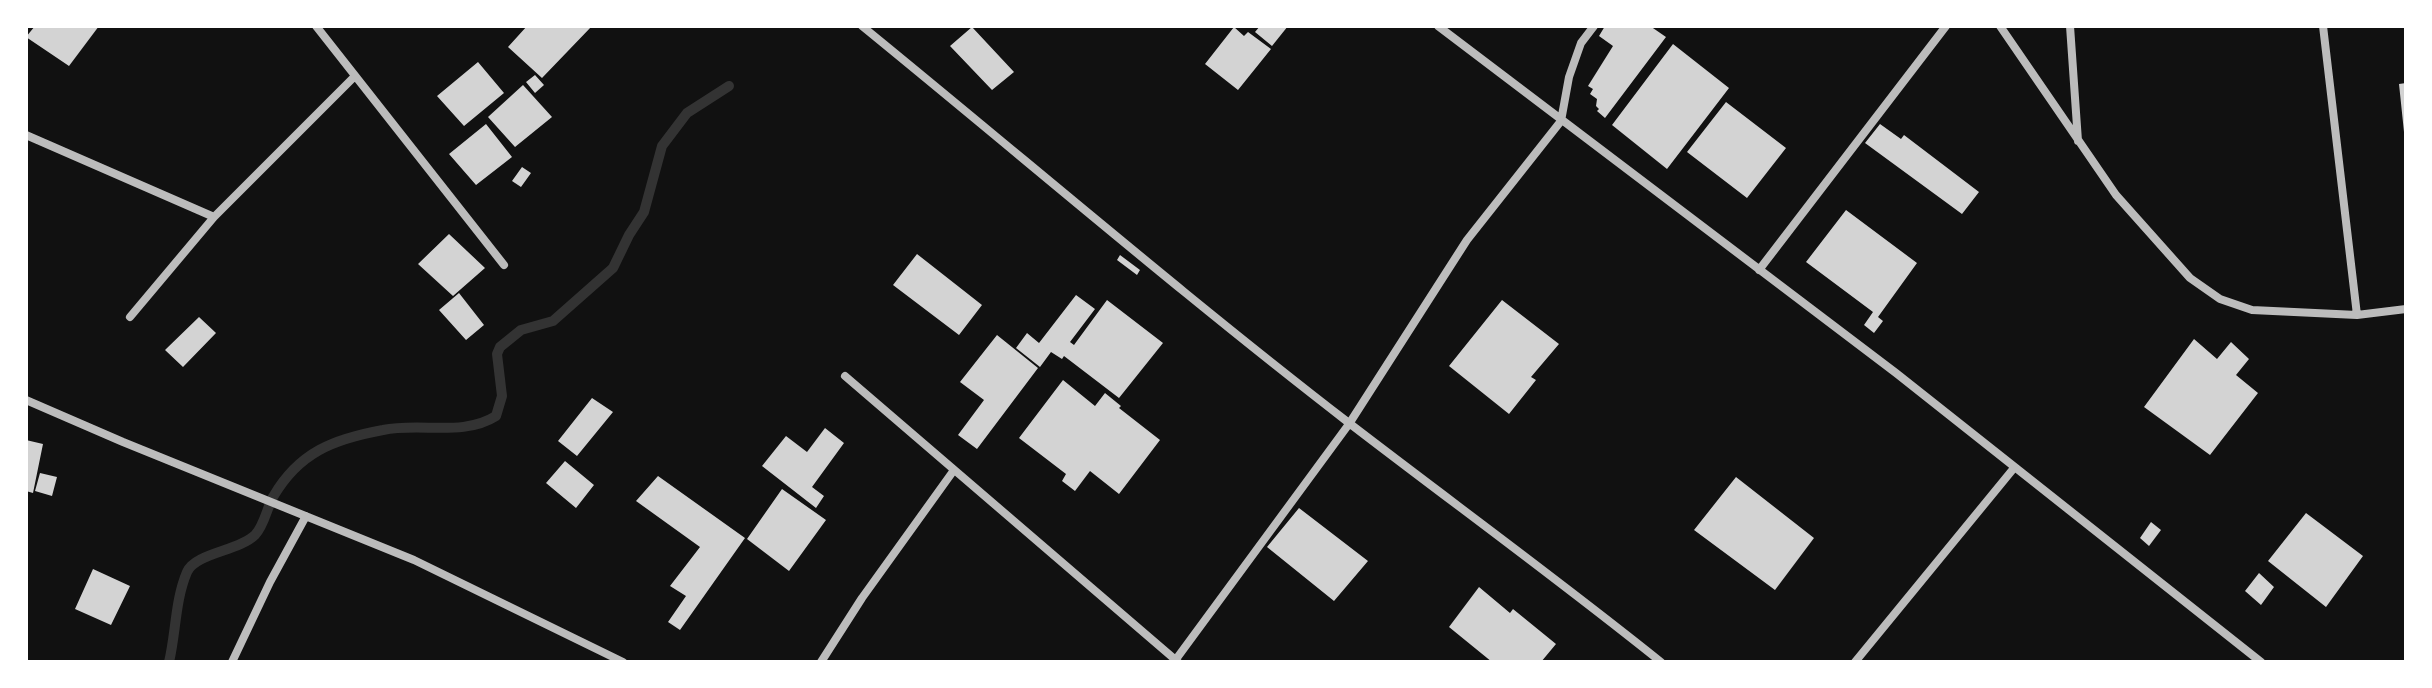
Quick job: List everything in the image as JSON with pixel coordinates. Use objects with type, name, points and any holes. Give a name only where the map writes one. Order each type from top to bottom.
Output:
[{"type":"street","points":[[316,26],[504,265]]},
{"type":"street","points":[[862,26],[1218,320],[1661,662]]},
{"type":"street","points":[[1438,26],[1896,373],[2261,662]]},
{"type":"street","points":[[845,376],[1176,661],[1349,424],[1467,240],[1561,121],[1569,77],[1581,43],[1594,26]]},
{"type":"street","points":[[1759,270],[1946,26]]},
{"type":"street","points":[[2000,26],[2116,195],[2190,278],[2220,299],[2252,310],[2357,315],[2406,309]]},
{"type":"street","points":[[2070,26],[2078,143]]},
{"type":"street","points":[[2323,26],[2357,315]]},
{"type":"street","points":[[130,317],[214,217],[355,76]]},
{"type":"street","points":[[26,135],[214,217]]},
{"type":"street","points":[[26,400],[414,560],[623,662]]},
{"type":"street","points":[[1855,662],[2014,468]]},
{"type":"street","points":[[821,662],[862,598],[954,470]]},
{"type":"street","points":[[232,662],[306,516]]},
{"type":"building","points":[[35,26],[99,26],[69,66],[26,37]]},
{"type":"building","points":[[527,26],[592,26],[542,78],[508,47]]},
{"type":"building","points":[[1260,26],[1288,26],[1272,46],[1255,32]]},
{"type":"building","points":[[1605,26],[1650,26],[1666,37],[1605,118],[1597,111],[1597,99],[1590,94],[1593,89],[1588,86],[1613,46],[1599,36]]},
{"type":"building","points":[[972,27],[1014,72],[992,90],[950,46]]},
{"type":"building","points":[[1234,27],[1244,36],[1248,32],[1271,49],[1238,90],[1205,64]]},
{"type":"building","points":[[1673,44],[1729,88],[1667,169],[1612,125]]},
{"type":"building","points":[[478,62],[504,93],[464,126],[437,96]]},
{"type":"building","points":[[535,75],[544,85],[535,93],[526,82]]},
{"type":"building","points":[[2406,83],[2406,132],[2404,132],[2399,84]]},
{"type":"building","points":[[523,85],[552,117],[515,147],[488,117]]},
{"type":"building","points":[[1726,102],[1786,148],[1747,198],[1687,152]]},
{"type":"building","points":[[486,124],[512,157],[476,185],[449,154]]},
{"type":"building","points":[[1880,124],[1901,139],[1904,135],[1979,192],[1962,214],[1865,143]]},
{"type":"building","points":[[522,167],[531,173],[521,187],[512,181]]},
{"type":"building","points":[[1846,210],[1917,263],[1878,317],[1883,321],[1874,333],[1864,325],[1873,312],[1806,262]]},
{"type":"building","points":[[449,234],[485,268],[453,296],[418,264]]},
{"type":"building","points":[[917,254],[982,305],[959,335],[893,285]]},
{"type":"building","points":[[1120,255],[1140,270],[1137,275],[1117,260]]},
{"type":"building","points":[[459,293],[484,325],[466,340],[439,310]]},
{"type":"building","points":[[1076,295],[1095,309],[1070,342],[1074,345],[1107,300],[1163,343],[1119,398],[1064,356],[1062,359],[1051,352],[1040,367],[1016,348],[1027,333],[1039,343]]},
{"type":"building","points":[[1502,300],[1559,344],[1531,377],[1536,380],[1509,414],[1449,366]]},
{"type":"building","points":[[199,317],[216,333],[183,367],[165,350]]},
{"type":"building","points":[[997,335],[1038,368],[977,449],[958,435],[984,400],[960,382]]},
{"type":"building","points":[[2194,339],[2217,359],[2231,342],[2249,359],[2236,375],[2258,393],[2210,455],[2144,407]]},
{"type":"building","points":[[1063,380],[1095,406],[1105,393],[1160,440],[1119,494],[1090,471],[1075,491],[1062,481],[1066,474],[1019,438]]},
{"type":"building","points":[[592,398],[613,412],[577,456],[558,441]]},
{"type":"building","points":[[825,428],[844,443],[812,487],[824,496],[816,508],[762,466],[786,436],[807,452]]},
{"type":"building","points":[[26,440],[43,444],[33,493],[26,491]]},
{"type":"building","points":[[565,461],[594,485],[576,508],[546,483]]},
{"type":"building","points":[[40,473],[57,477],[52,496],[35,491]]},
{"type":"building","points":[[658,476],[745,538],[680,630],[668,622],[686,596],[670,586],[700,547],[636,501]]},
{"type":"building","points":[[1736,477],[1814,538],[1775,590],[1694,530]]},
{"type":"building","points":[[782,489],[826,520],[789,571],[747,539]]},
{"type":"building","points":[[1299,508],[1368,561],[1334,601],[1267,547]]},
{"type":"building","points":[[2306,513],[2363,556],[2326,607],[2268,561]]},
{"type":"building","points":[[2151,522],[2161,530],[2149,546],[2140,538]]},
{"type":"building","points":[[93,569],[130,586],[111,625],[75,609]]},
{"type":"building","points":[[2259,573],[2274,587],[2261,605],[2245,591]]},
{"type":"building","points":[[1479,587],[1510,613],[1513,609],[1556,644],[1541,662],[1492,662],[1449,627]]},
{"type":"waterway","points":[[169,662],[180,594],[187,572],[199,560],[239,545],[255,535],[273,497],[306,458],[334,443],[365,434],[397,428],[456,428],[496,416],[502,396],[497,354],[500,347],[521,330],[553,321],[613,268],[644,212],[662,146],[687,113],[729,86]]}]
